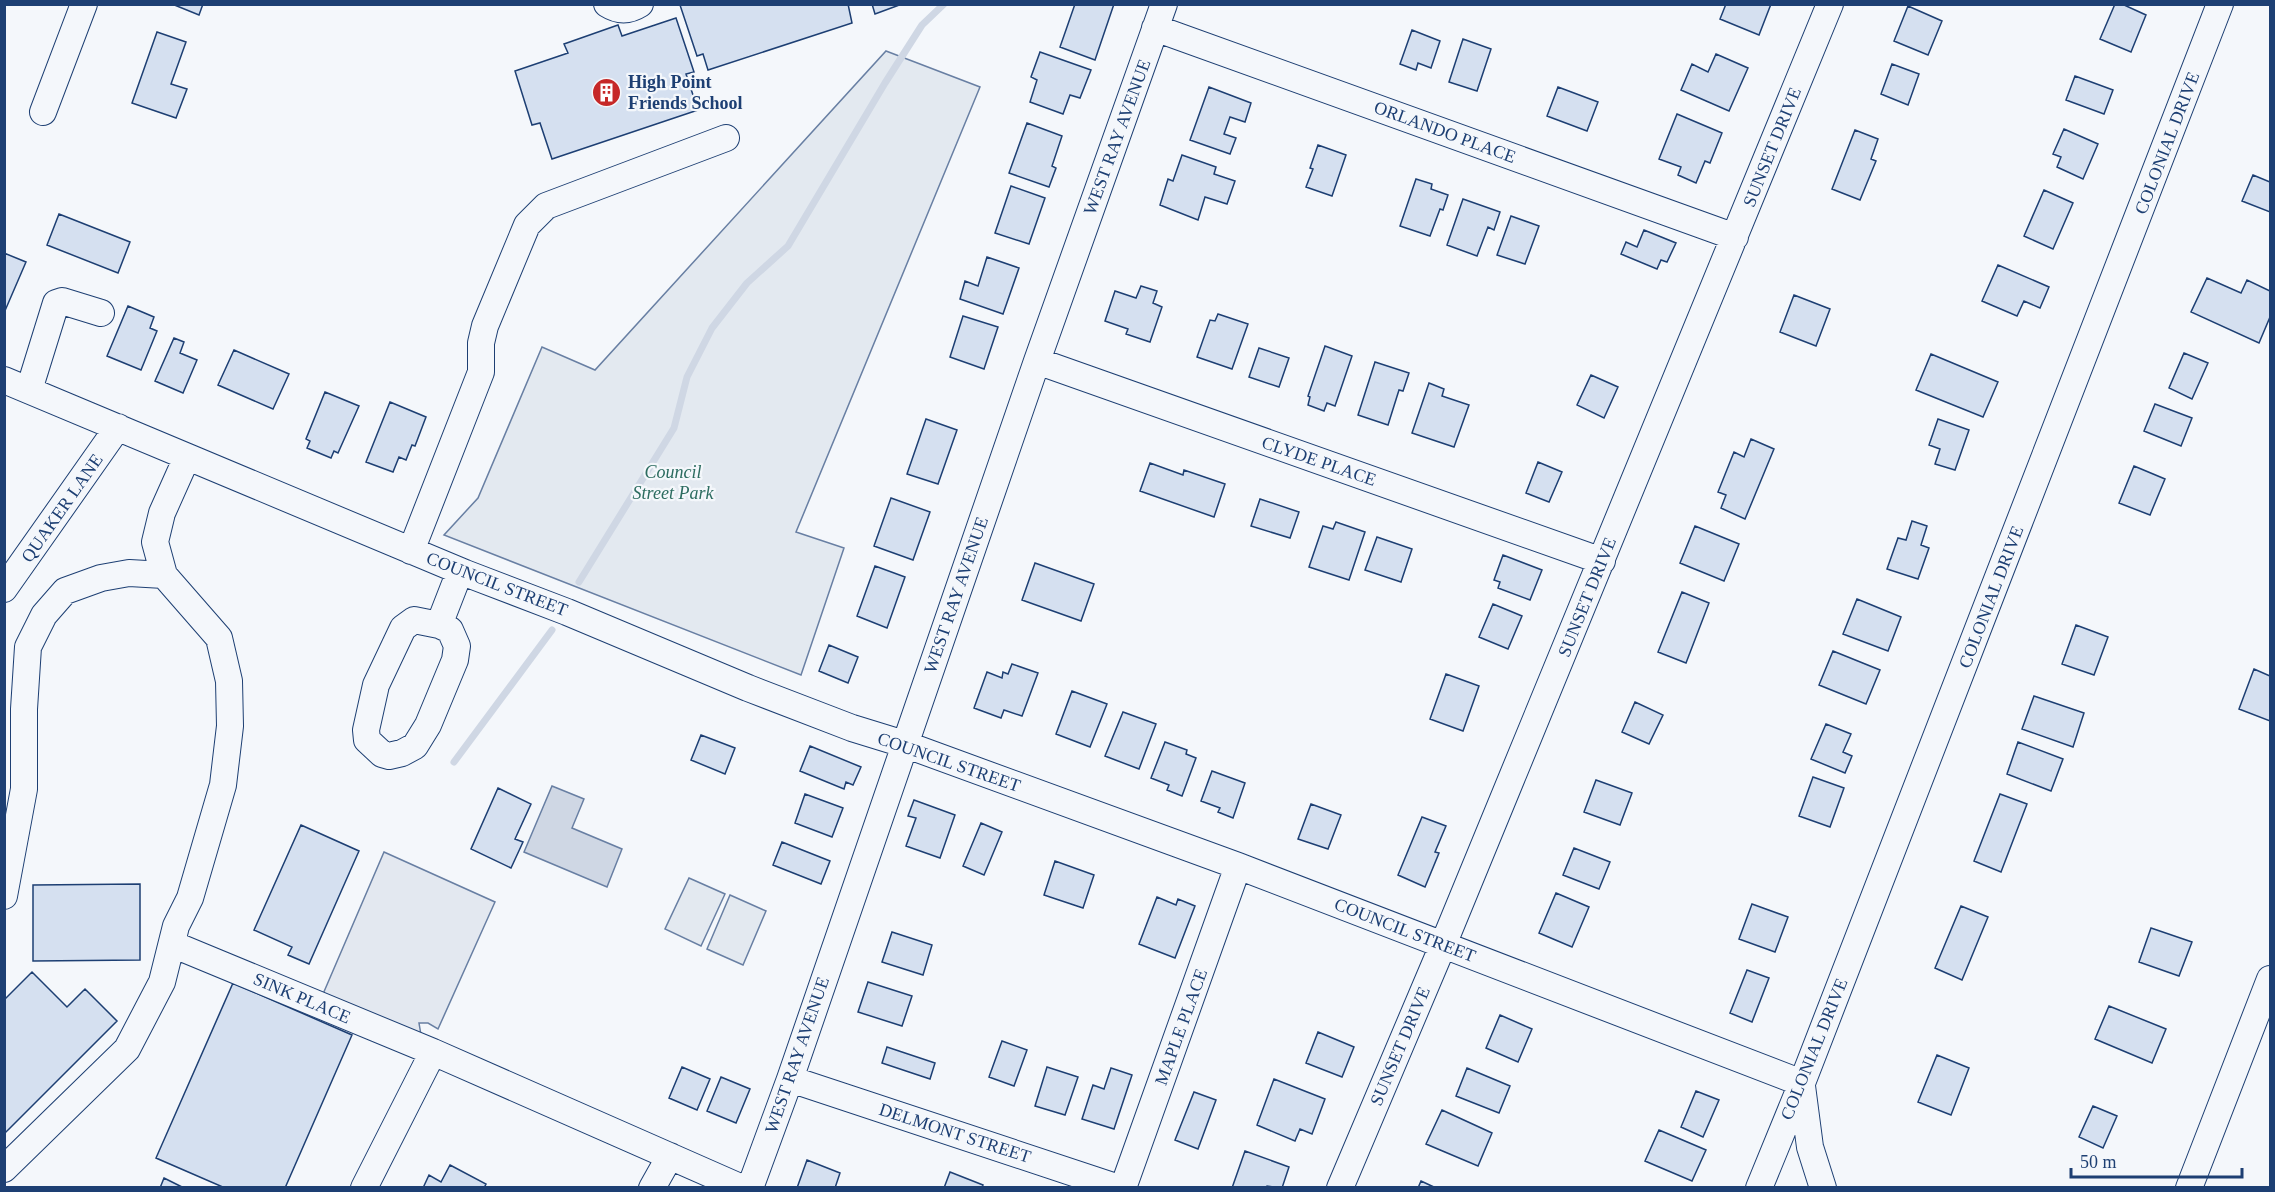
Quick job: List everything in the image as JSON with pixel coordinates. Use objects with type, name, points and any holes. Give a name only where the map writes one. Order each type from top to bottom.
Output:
[{"type":"street","points":[[43,112],[84,4]]},
{"type":"street","points":[[607,4],[619,10],[640,4]]},
{"type":"street","name":"WEST RAY AVENUE","points":[[750,1188],[1164,4]]},
{"type":"street","name":"SUNSET DRIVE","points":[[1340,1188],[1602,561],[1830,4]]},
{"type":"street","name":"COLONIAL DRIVE","points":[[1759,1188],[1802,1083],[2220,4]]},
{"type":"street","name":"ORLANDO PLACE","points":[[1155,28],[1735,237]]},
{"type":"street","points":[[411,551],[481,372],[481,343],[485,326],[527,225],[546,206],[726,138]]},
{"type":"street","points":[[29,390],[56,303],[62,301],[101,313]]},
{"type":"street","name":"CLYDE PLACE","points":[[1037,362],[1602,561]]},
{"type":"street","name":"COUNCIL STREET","points":[[4,380],[411,551],[567,612],[758,692],[852,728],[904,744],[1238,866],[1802,1083]]},
{"type":"street","name":"QUAKER LANE","points":[[4,589],[118,427]]},
{"type":"street","points":[[4,1169],[127,1049],[162,982],[176,926],[190,898],[218,806],[223,785],[230,726],[229,681],[219,639],[164,575],[155,542],[162,513],[188,457]]},
{"type":"street","points":[[439,625],[460,571]]},
{"type":"street","points":[[4,896],[24,789],[24,709],[28,647],[44,615],[65,591],[101,578],[129,573],[164,575]]},
{"type":"street","points":[[414,620],[439,625],[450,630],[457,646],[455,660],[428,725],[415,746],[402,753],[388,756],[382,754],[368,740],[366,730],[376,685],[403,628],[414,620]]},
{"type":"street","name":"MAPLE PLACE","points":[[1121,1188],[1238,866]]},
{"type":"street","name":"SINK PLACE","points":[[171,944],[433,1052]]},
{"type":"street","points":[[2189,1188],[2271,979]]},
{"type":"street","points":[[364,1188],[433,1052],[742,1188]]},
{"type":"street","name":"DELMONT STREET","points":[[790,1079],[1121,1188]]},
{"type":"street","points":[[1802,1083],[1810,1147],[1823,1188]]},
{"type":"street","points":[[652,1188],[670,1156]]},
{"type":"green space","name":"Council Street Park","points":[[886,51],[980,87],[796,532],[844,548],[801,675],[444,535],[478,498],[542,347],[595,370]]},
{"type":"green space","points":[[689,878],[725,894],[701,946],[665,929]]},
{"type":"green space","points":[[730,895],[766,911],[743,965],[707,949]]},
{"type":"shaded area","points":[[552,786],[584,799],[572,828],[622,849],[607,887],[524,852]]},
{"type":"shaded area","points":[[384,852],[495,902],[438,1029],[428,1023],[419,1023],[421,1035],[323,994]]},
{"type":"building","points":[[172,4],[203,4],[199,15]]},
{"type":"building","name":"High Point Friends School","points":[[848,4],[852,23],[708,70],[703,54],[697,56],[680,5]]},
{"type":"building","points":[[872,4],[902,4],[875,14]]},
{"type":"building","points":[[1075,4],[1114,4],[1095,60],[1060,47]]},
{"type":"building","points":[[1726,4],[1771,4],[1759,35],[1720,19]]},
{"type":"building","points":[[2115,4],[2122,4],[2146,15],[2131,52],[2100,39]]},
{"type":"building","points":[[1908,6],[1942,21],[1928,55],[1894,41]]},
{"type":"building","name":"High Point Friends School","points":[[676,18],[694,72],[686,74],[698,110],[552,159],[540,123],[532,125],[515,71],[568,53],[564,44],[618,25],[622,36]]},
{"type":"building","points":[[1412,30],[1440,41],[1431,68],[1418,63],[1416,70],[1400,64]]},
{"type":"building","points":[[157,32],[186,42],[171,84],[187,89],[176,118],[132,103]]},
{"type":"building","points":[[1463,39],[1491,49],[1477,91],[1449,82]]},
{"type":"building","points":[[1040,52],[1091,70],[1080,98],[1070,95],[1063,114],[1030,102],[1037,80],[1031,77]]},
{"type":"building","points":[[1716,54],[1748,68],[1729,111],[1681,90],[1692,64],[1708,72]]},
{"type":"building","points":[[1892,64],[1919,74],[1908,105],[1881,94]]},
{"type":"building","points":[[2075,76],[2113,90],[2104,114],[2066,100]]},
{"type":"building","points":[[1209,87],[1251,103],[1245,122],[1230,117],[1224,134],[1236,138],[1230,154],[1190,140]]},
{"type":"building","points":[[1558,87],[1598,102],[1587,131],[1547,116]]},
{"type":"building","points":[[1677,114],[1722,133],[1710,163],[1705,161],[1696,183],[1678,175],[1681,167],[1659,159]]},
{"type":"building","points":[[1027,123],[1062,136],[1052,166],[1056,168],[1049,187],[1009,173]]},
{"type":"building","points":[[2064,129],[2098,144],[2083,179],[2057,167],[2061,157],[2053,154]]},
{"type":"building","points":[[1855,130],[1878,139],[1871,159],[1876,161],[1860,200],[1832,189]]},
{"type":"building","points":[[1318,145],[1346,155],[1332,196],[1306,187]]},
{"type":"building","points":[[1182,155],[1216,167],[1214,174],[1235,181],[1227,204],[1205,197],[1198,220],[1160,205],[1168,179],[1173,181]]},
{"type":"building","points":[[2253,175],[2270,182],[2270,212],[2242,201]]},
{"type":"building","points":[[1416,179],[1432,184],[1431,189],[1448,195],[1430,236],[1400,226]]},
{"type":"building","points":[[1011,186],[1045,198],[1029,244],[995,233]]},
{"type":"building","points":[[2044,190],[2073,203],[2053,249],[2024,236]]},
{"type":"building","points":[[1463,199],[1500,212],[1494,230],[1488,227],[1477,256],[1447,245]]},
{"type":"building","points":[[59,214],[130,242],[118,273],[47,245]]},
{"type":"building","points":[[1511,216],[1539,226],[1525,264],[1497,255]]},
{"type":"building","points":[[1644,230],[1676,243],[1667,262],[1661,260],[1657,269],[1621,254],[1626,242],[1637,247]]},
{"type":"building","points":[[4,253],[26,262],[4,313]]},
{"type":"building","points":[[987,257],[1019,268],[1003,314],[960,299],[965,281],[978,286]]},
{"type":"building","points":[[1998,265],[2049,287],[2040,308],[2024,301],[2017,316],[1982,301]]},
{"type":"building","points":[[2207,278],[2241,293],[2247,280],[2270,291],[2270,317],[2259,343],[2191,312]]},
{"type":"building","points":[[1141,286],[1157,291],[1153,303],[1162,307],[1150,342],[1126,334],[1128,329],[1105,321],[1115,291],[1136,298]]},
{"type":"building","points":[[1794,295],[1830,309],[1816,346],[1780,332]]},
{"type":"building","points":[[128,306],[154,317],[150,328],[157,331],[141,370],[107,356]]},
{"type":"building","points":[[1218,314],[1248,324],[1232,369],[1197,357],[1210,320],[1215,321]]},
{"type":"building","points":[[963,316],[998,327],[984,369],[950,357]]},
{"type":"building","points":[[174,338],[184,342],[180,353],[197,360],[183,393],[155,381]]},
{"type":"building","points":[[1325,346],[1352,356],[1335,406],[1327,403],[1324,411],[1308,405],[1310,397],[1308,396]]},
{"type":"building","points":[[1259,348],[1289,358],[1279,387],[1249,377]]},
{"type":"building","points":[[234,350],[289,374],[273,409],[218,385]]},
{"type":"building","points":[[2184,353],[2208,363],[2192,399],[2169,388]]},
{"type":"building","points":[[1931,354],[1998,382],[1983,417],[1916,390]]},
{"type":"building","points":[[1375,362],[1409,373],[1403,391],[1399,390],[1388,425],[1358,415]]},
{"type":"building","points":[[1591,375],[1618,387],[1604,418],[1577,405]]},
{"type":"building","points":[[1429,383],[1444,389],[1442,396],[1469,405],[1454,447],[1412,433]]},
{"type":"building","points":[[325,392],[359,406],[338,453],[334,451],[331,458],[307,448],[310,441],[306,439]]},
{"type":"building","points":[[390,402],[426,417],[415,446],[412,445],[406,460],[399,457],[393,472],[366,462]]},
{"type":"building","points":[[2155,404],[2192,418],[2181,446],[2144,431]]},
{"type":"building","points":[[926,419],[957,430],[938,484],[907,474]]},
{"type":"building","points":[[1938,419],[1969,430],[1955,470],[1935,464],[1940,449],[1929,445]]},
{"type":"building","points":[[1751,439],[1774,449],[1745,519],[1721,508],[1726,495],[1718,492],[1734,452],[1744,457]]},
{"type":"building","points":[[1538,462],[1562,472],[1549,502],[1526,493]]},
{"type":"building","points":[[1150,463],[1183,475],[1184,470],[1225,484],[1214,517],[1140,491]]},
{"type":"building","points":[[2134,466],[2165,479],[2150,515],[2119,503]]},
{"type":"building","points":[[891,498],[930,512],[913,560],[874,546]]},
{"type":"building","points":[[1260,499],[1299,512],[1290,538],[1251,526]]},
{"type":"building","points":[[1912,521],[1927,526],[1921,545],[1929,548],[1918,579],[1887,569],[1898,538],[1906,540]]},
{"type":"building","points":[[1336,522],[1365,532],[1349,580],[1309,567],[1323,526],[1333,529]]},
{"type":"building","points":[[1695,526],[1739,544],[1724,581],[1680,563]]},
{"type":"building","points":[[1377,537],[1412,549],[1401,582],[1365,570]]},
{"type":"building","points":[[1503,555],[1542,570],[1530,600],[1498,588],[1500,582],[1494,580]]},
{"type":"building","points":[[1035,563],[1094,584],[1081,621],[1022,600]]},
{"type":"building","points":[[875,566],[905,577],[887,628],[857,616]]},
{"type":"building","points":[[1682,592],[1709,603],[1686,663],[1658,652]]},
{"type":"building","points":[[1857,599],[1901,617],[1888,651],[1843,634]]},
{"type":"building","points":[[1493,604],[1522,616],[1508,649],[1479,637]]},
{"type":"building","points":[[2076,625],[2108,637],[2094,675],[2062,664]]},
{"type":"building","points":[[829,645],[858,657],[848,683],[819,671]]},
{"type":"building","points":[[1833,651],[1880,670],[1866,704],[1819,685]]},
{"type":"building","points":[[1012,664],[1038,673],[1022,716],[1004,710],[1001,718],[974,708],[987,672],[1002,678],[1003,672],[1008,674]]},
{"type":"building","points":[[2254,669],[2270,676],[2270,721],[2239,709]]},
{"type":"building","points":[[1446,674],[1479,686],[1463,731],[1430,719]]},
{"type":"building","points":[[1072,691],[1107,704],[1090,747],[1056,734]]},
{"type":"building","points":[[2034,696],[2084,713],[2073,747],[2022,729]]},
{"type":"building","points":[[1635,702],[1663,715],[1649,744],[1622,732]]},
{"type":"building","points":[[1123,712],[1156,724],[1139,769],[1105,756]]},
{"type":"building","points":[[1826,724],[1851,734],[1843,752],[1852,756],[1845,773],[1811,759]]},
{"type":"building","points":[[701,735],[735,748],[725,774],[691,760]]},
{"type":"building","points":[[1165,742],[1187,750],[1186,754],[1196,758],[1182,796],[1167,790],[1169,785],[1151,778]]},
{"type":"building","points":[[2018,742],[2063,759],[2051,791],[2007,774]]},
{"type":"building","points":[[810,746],[861,767],[853,785],[846,782],[844,789],[800,771]]},
{"type":"building","points":[[1212,771],[1245,783],[1233,818],[1218,812],[1220,808],[1201,801]]},
{"type":"building","points":[[1813,777],[1844,788],[1830,827],[1799,816]]},
{"type":"building","points":[[1596,780],[1632,793],[1620,825],[1584,812]]},
{"type":"building","points":[[498,788],[531,804],[515,839],[523,842],[511,868],[471,849]]},
{"type":"building","points":[[805,794],[843,808],[832,837],[795,823]]},
{"type":"building","points":[[2000,794],[2027,804],[2001,872],[1974,861]]},
{"type":"building","points":[[914,800],[955,815],[940,858],[906,846],[916,818],[908,816]]},
{"type":"building","points":[[1311,804],[1341,815],[1328,849],[1298,839]]},
{"type":"building","points":[[1422,817],[1446,826],[1435,852],[1439,853],[1425,887],[1398,875]]},
{"type":"building","points":[[981,823],[1002,832],[984,875],[963,866]]},
{"type":"building","points":[[301,825],[359,851],[309,964],[288,955],[292,947],[254,930]]},
{"type":"building","points":[[782,842],[830,861],[821,884],[773,865]]},
{"type":"building","points":[[1574,848],[1610,862],[1599,889],[1563,875]]},
{"type":"building","points":[[1055,861],[1094,875],[1083,908],[1044,895]]},
{"type":"building","points":[[140,884],[140,960],[33,961],[33,885]]},
{"type":"building","points":[[1556,893],[1589,907],[1572,947],[1539,933]]},
{"type":"building","points":[[1157,897],[1176,905],[1178,899],[1195,906],[1175,958],[1139,944]]},
{"type":"building","points":[[1752,904],[1788,917],[1775,952],[1739,939]]},
{"type":"building","points":[[1961,906],[1988,917],[1962,980],[1935,968]]},
{"type":"building","points":[[2151,928],[2192,942],[2179,976],[2139,962]]},
{"type":"building","points":[[892,932],[932,945],[923,975],[882,962]]},
{"type":"building","points":[[1747,970],[1769,978],[1752,1022],[1730,1013]]},
{"type":"building","points":[[32,972],[67,1007],[85,989],[117,1021],[4,1134],[4,1000]]},
{"type":"building","points":[[868,982],[912,996],[902,1026],[858,1012]]},
{"type":"building","points":[[233,983],[352,1035],[285,1188],[225,1188],[156,1158]]},
{"type":"building","points":[[2109,1006],[2166,1029],[2152,1063],[2095,1039]]},
{"type":"building","points":[[1500,1015],[1532,1029],[1518,1062],[1486,1048]]},
{"type":"building","points":[[1318,1032],[1354,1047],[1342,1077],[1306,1063]]},
{"type":"building","points":[[1002,1041],[1027,1050],[1014,1086],[989,1077]]},
{"type":"building","points":[[887,1047],[935,1063],[930,1079],[882,1063]]},
{"type":"building","points":[[1937,1055],[1969,1068],[1951,1115],[1918,1102]]},
{"type":"building","points":[[682,1067],[710,1079],[697,1110],[669,1098]]},
{"type":"building","points":[[1047,1067],[1078,1077],[1065,1115],[1035,1106]]},
{"type":"building","points":[[1111,1068],[1132,1075],[1114,1129],[1082,1119],[1093,1085],[1104,1089]]},
{"type":"building","points":[[1467,1068],[1510,1086],[1499,1113],[1456,1096]]},
{"type":"building","points":[[721,1077],[750,1089],[736,1123],[707,1111]]},
{"type":"building","points":[[1274,1079],[1325,1099],[1312,1134],[1300,1129],[1295,1141],[1257,1125]]},
{"type":"building","points":[[1696,1091],[1719,1100],[1703,1137],[1681,1127]]},
{"type":"building","points":[[1194,1092],[1216,1100],[1198,1149],[1175,1140]]},
{"type":"building","points":[[2093,1106],[2117,1116],[2103,1148],[2079,1137]]},
{"type":"building","points":[[1442,1110],[1492,1133],[1478,1166],[1426,1144]]},
{"type":"building","points":[[1659,1130],[1706,1150],[1692,1181],[1645,1161]]},
{"type":"building","points":[[1245,1151],[1289,1167],[1282,1188],[1267,1186],[1266,1188],[1232,1188]]},
{"type":"building","points":[[807,1160],[840,1173],[835,1188],[797,1188]]},
{"type":"building","points":[[450,1165],[486,1184],[484,1188],[423,1188],[429,1175],[441,1182]]},
{"type":"building","points":[[950,1172],[983,1185],[982,1188],[944,1188]]},
{"type":"building","points":[[164,1178],[184,1188],[160,1188]]},
{"type":"building","points":[[1421,1181],[1436,1188],[1418,1188]]},
{"type":"waterway","points":[[579,582],[674,428],[687,377],[712,328],[747,283],[788,246],[922,25],[944,4]]},
{"type":"waterway","points":[[454,762],[552,630]]},
{"type":"place","name":"High Point Friends School","points":[[607,92]]}]
